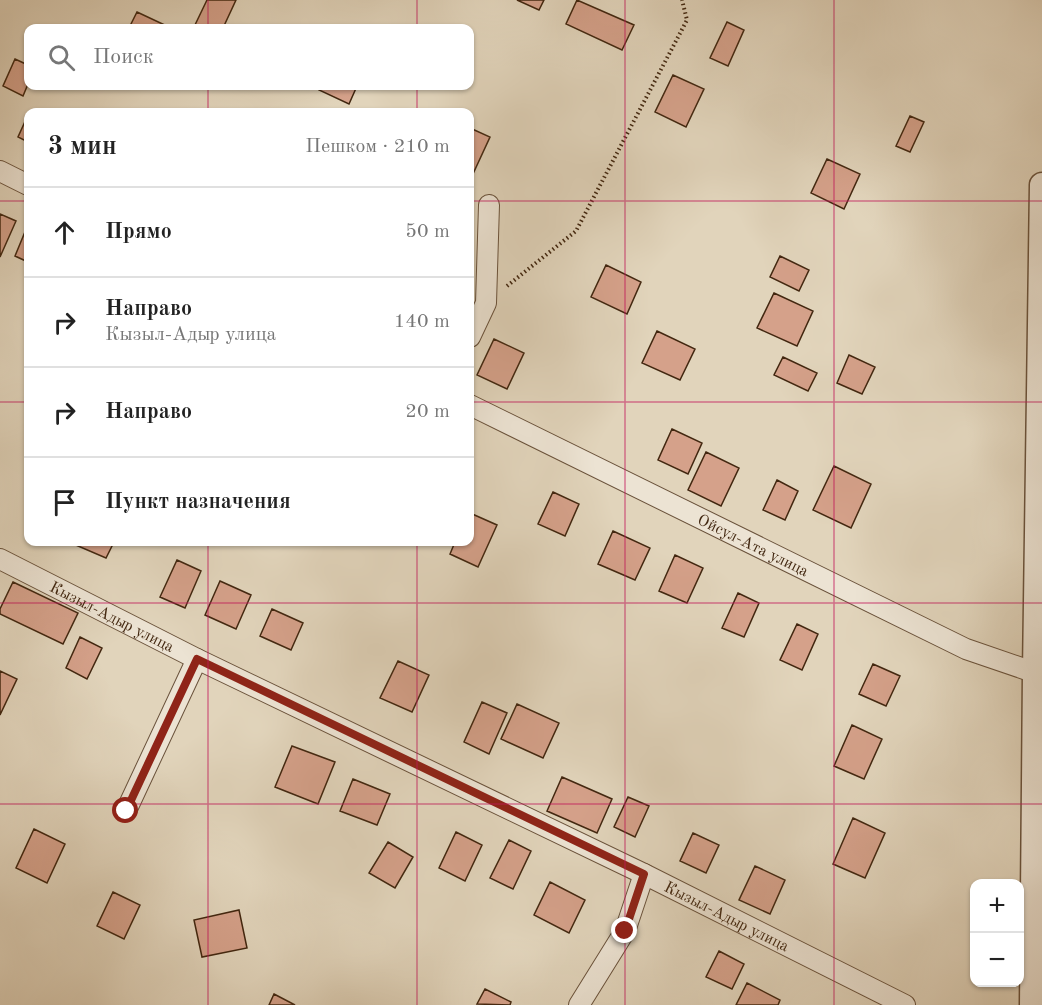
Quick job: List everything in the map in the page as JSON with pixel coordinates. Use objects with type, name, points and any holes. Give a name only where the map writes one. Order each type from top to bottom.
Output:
[{"type":"street","points":[[0,171],[24,183]]},
{"type":"street","points":[[1032,1005],[1038,674],[1042,185]]},
{"type":"street","points":[[474,328],[486,303],[489,205]]},
{"type":"street","name":"Ойсул-Ата улица","points":[[474,407],[966,649],[1038,674]]},
{"type":"street","name":"Кызыл-Адыр улица","points":[[0,559],[197,659],[644,874],[905,1005]]},
{"type":"street","points":[[126,811],[197,659]]},
{"type":"street","points":[[579,1005],[625,931],[644,874]]},
{"type":"path","points":[[486,303],[576,231],[687,20],[682,0]]},
{"type":"building","points":[[207,0],[236,0],[225,24],[195,24]]},
{"type":"building","points":[[517,0],[544,0],[539,10]]},
{"type":"building","points":[[577,0],[634,25],[622,50],[566,24]]},
{"type":"building","points":[[137,12],[163,24],[131,24]]},
{"type":"building","points":[[727,22],[744,30],[728,66],[710,58]]},
{"type":"building","points":[[15,59],[24,63],[26,90],[23,96],[3,86]]},
{"type":"building","points":[[673,75],[704,89],[686,127],[655,112]]},
{"type":"building","points":[[319,90],[355,90],[349,104]]},
{"type":"building","points":[[910,116],[924,122],[910,152],[896,146]]},
{"type":"building","points":[[24,124],[24,140],[18,137]]},
{"type":"building","points":[[474,130],[490,137],[474,172]]},
{"type":"building","points":[[827,159],[860,174],[844,209],[811,193]]},
{"type":"building","points":[[0,214],[16,221],[0,257]]},
{"type":"building","points":[[24,234],[24,260],[15,256]]},
{"type":"building","points":[[780,256],[809,270],[799,291],[770,277]]},
{"type":"building","points":[[606,265],[641,282],[627,314],[591,297]]},
{"type":"building","points":[[774,293],[813,311],[797,346],[757,328]]},
{"type":"building","points":[[657,331],[695,349],[680,380],[642,363]]},
{"type":"building","points":[[494,339],[524,353],[507,389],[477,375]]},
{"type":"building","points":[[849,355],[875,367],[862,394],[837,383]]},
{"type":"building","points":[[783,357],[817,373],[808,391],[774,375]]},
{"type":"building","points":[[672,429],[702,443],[688,474],[658,460]]},
{"type":"building","points":[[706,452],[739,468],[721,506],[688,490]]},
{"type":"building","points":[[834,466],[871,484],[851,528],[813,510]]},
{"type":"building","points":[[777,480],[798,491],[785,520],[763,510]]},
{"type":"building","points":[[553,492],[579,504],[565,536],[538,524]]},
{"type":"building","points":[[474,515],[497,525],[478,567],[450,554],[453,546],[474,546]]},
{"type":"building","points":[[613,531],[650,548],[635,580],[598,564]]},
{"type":"building","points":[[78,546],[112,546],[106,558]]},
{"type":"building","points":[[675,555],[703,568],[687,603],[659,591]]},
{"type":"building","points":[[177,560],[201,571],[185,608],[160,597]]},
{"type":"building","points":[[220,581],[251,595],[236,629],[205,615]]},
{"type":"building","points":[[13,582],[78,613],[63,644],[0,614],[0,609]]},
{"type":"building","points":[[738,593],[759,603],[744,637],[722,628]]},
{"type":"building","points":[[272,609],[303,623],[291,650],[260,636]]},
{"type":"building","points":[[797,624],[818,634],[802,670],[780,660]]},
{"type":"building","points":[[80,637],[102,648],[87,679],[66,668]]},
{"type":"building","points":[[398,661],[429,675],[412,712],[380,698]]},
{"type":"building","points":[[873,664],[900,676],[886,706],[859,694]]},
{"type":"building","points":[[0,671],[17,679],[0,715]]},
{"type":"building","points":[[482,702],[507,713],[489,754],[464,742]]},
{"type":"building","points":[[517,704],[559,723],[543,758],[501,739]]},
{"type":"building","points":[[852,725],[882,739],[864,779],[834,766]]},
{"type":"building","points":[[292,746],[335,762],[318,804],[275,787]]},
{"type":"building","points":[[562,777],[612,799],[597,833],[547,811]]},
{"type":"building","points":[[353,779],[390,794],[377,825],[340,811]]},
{"type":"building","points":[[628,797],[649,806],[635,837],[614,827]]},
{"type":"building","points":[[853,818],[885,833],[865,878],[833,864]]},
{"type":"building","points":[[34,829],[65,844],[47,883],[16,868]]},
{"type":"building","points":[[456,832],[482,845],[465,881],[439,868]]},
{"type":"building","points":[[693,833],[719,845],[706,873],[680,861]]},
{"type":"building","points":[[509,840],[531,851],[513,889],[490,878]]},
{"type":"building","points":[[388,842],[413,857],[395,888],[369,873]]},
{"type":"building","points":[[755,866],[785,880],[770,914],[739,900]]},
{"type":"building","points":[[550,882],[585,900],[569,933],[534,915]]},
{"type":"building","points":[[113,892],[140,905],[124,939],[97,926]]},
{"type":"building","points":[[239,910],[247,948],[202,957],[194,920]]},
{"type":"building","points":[[719,951],[744,964],[732,989],[706,977]]},
{"type":"building","points":[[747,983],[780,1000],[778,1005],[736,1005]]},
{"type":"building","points":[[485,989],[511,1002],[510,1005],[477,1004]]},
{"type":"building","points":[[274,994],[295,1005],[269,1005]]},
{"type":"route","points":[[126,811],[197,659],[644,874],[625,931]]}]
